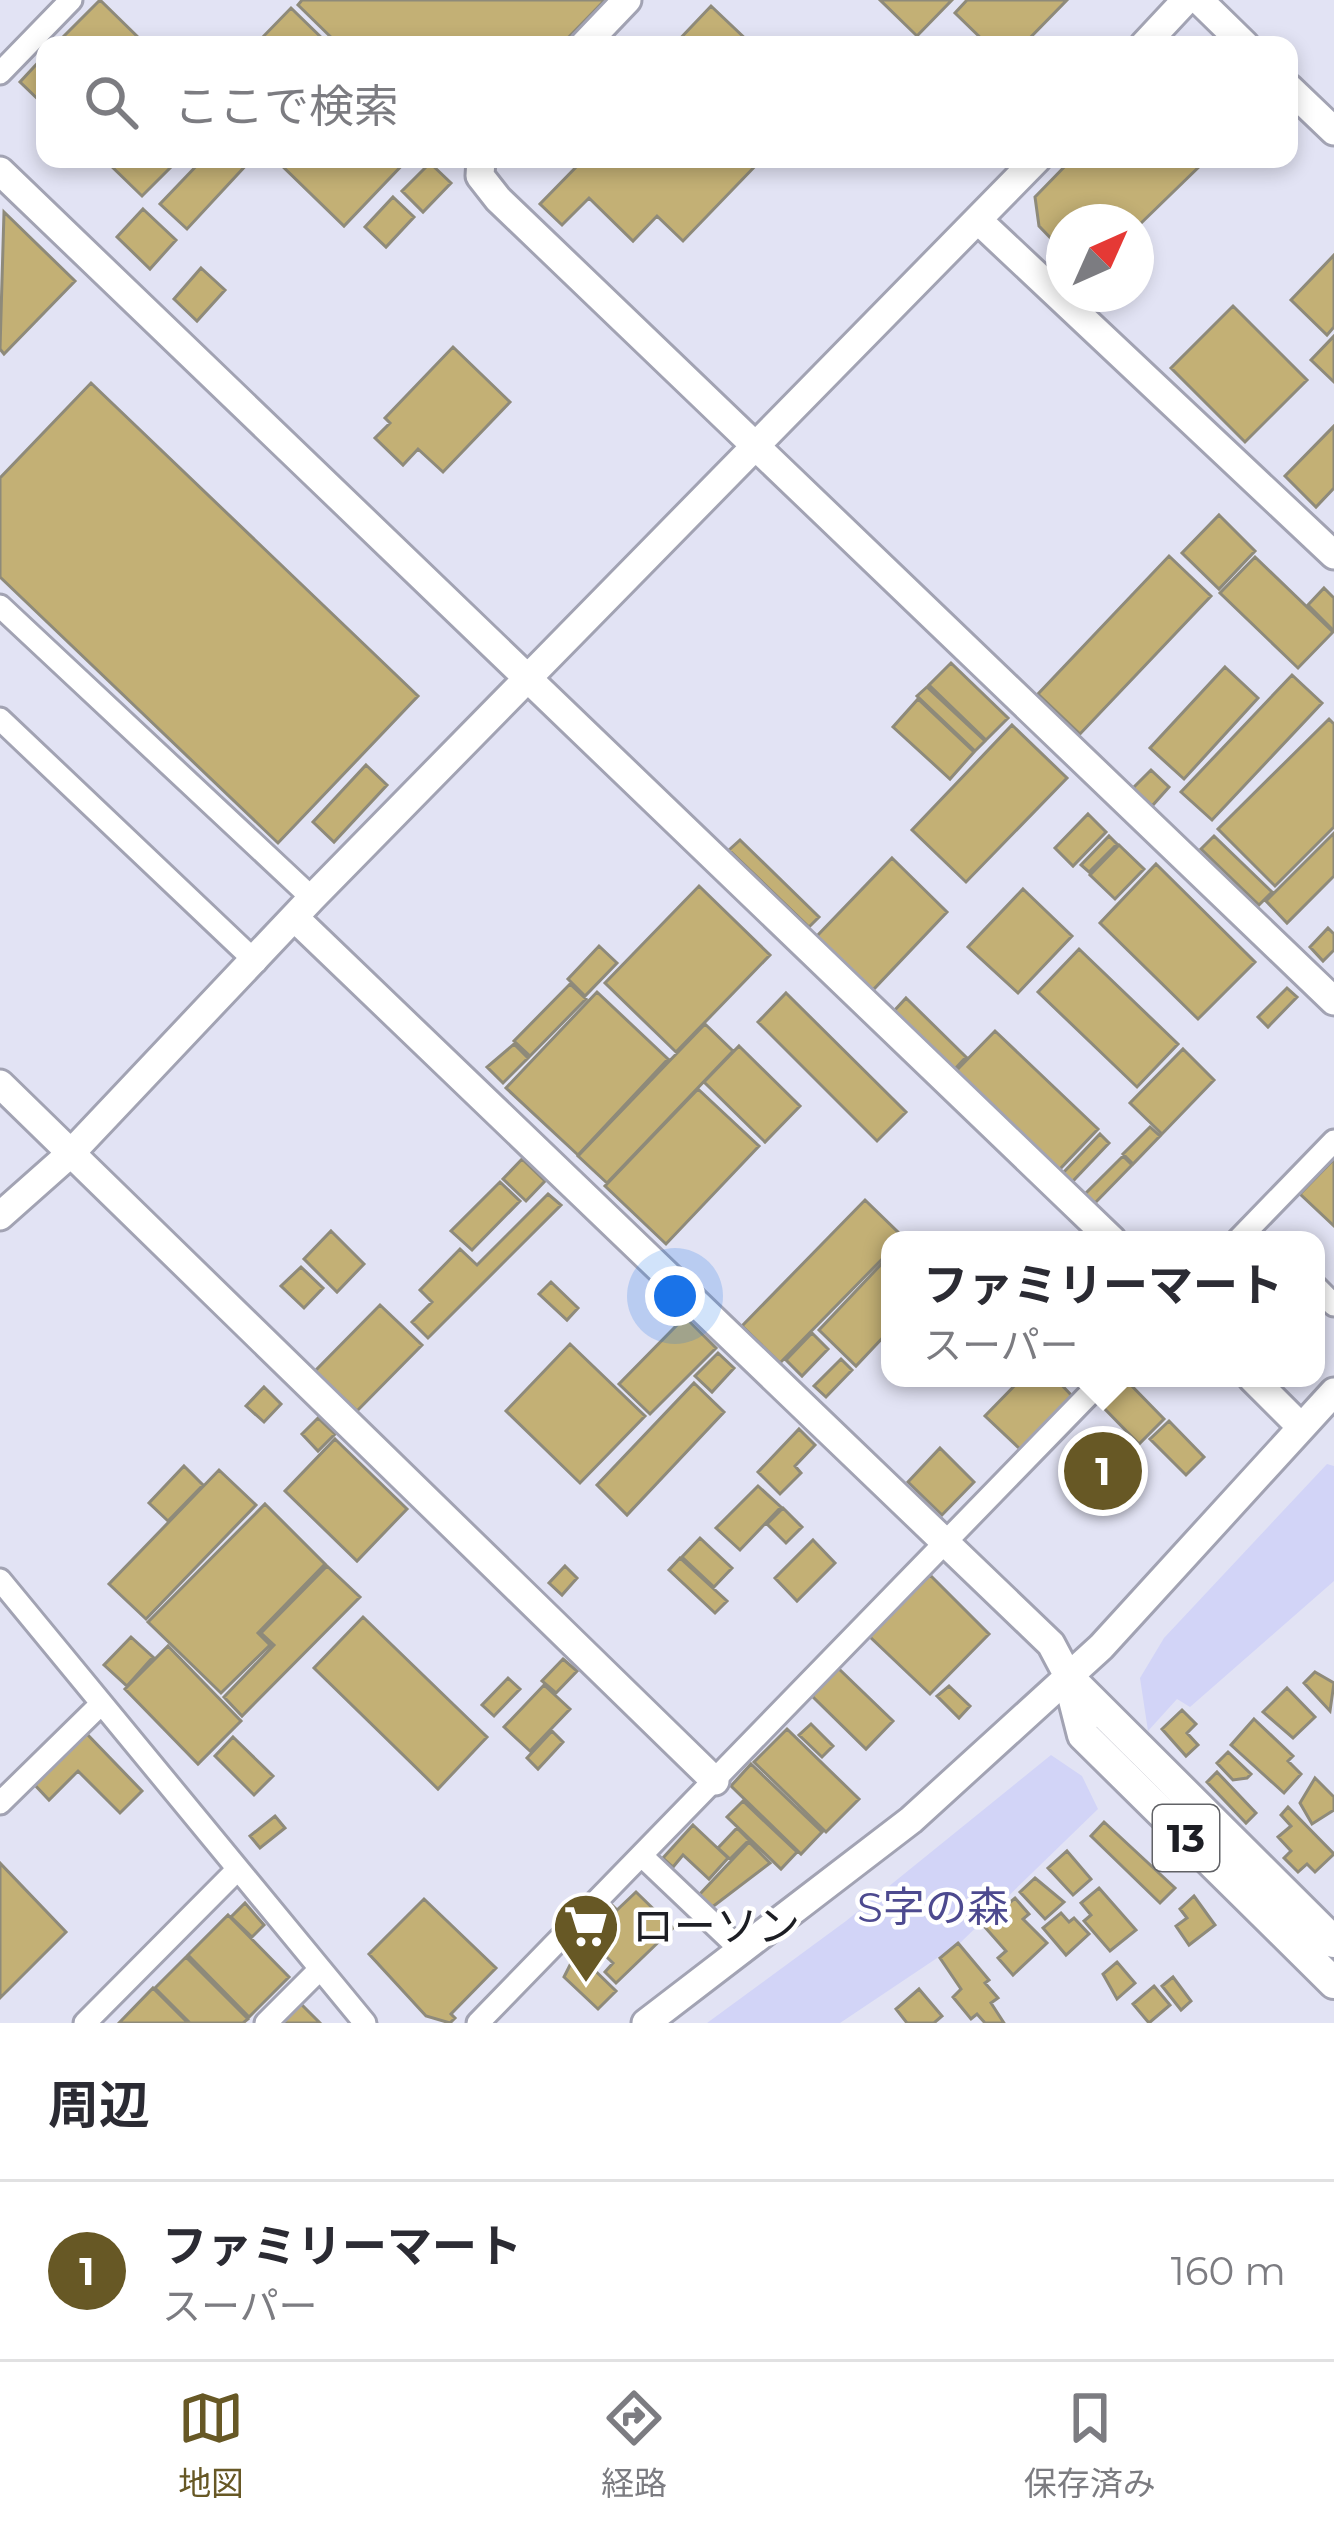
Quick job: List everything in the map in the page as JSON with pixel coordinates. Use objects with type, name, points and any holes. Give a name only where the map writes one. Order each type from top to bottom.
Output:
[{"type":"main road","name":"13","points":[[1068,1676],[1083,1736],[1334,1942]]},
{"type":"main road","name":"13","points":[[1227,1858],[1334,1983]]},
{"type":"street","points":[[0,73],[71,0]]},
{"type":"street","points":[[593,36],[627,0]]},
{"type":"street","points":[[1152,36],[1186,0]]},
{"type":"street","points":[[1199,0],[1236,36]]},
{"type":"street","points":[[1298,97],[1334,131]]},
{"type":"street","points":[[480,168],[480,176],[498,199],[1334,1001]]},
{"type":"street","points":[[0,1216],[71,1153],[303,908],[1029,168]]},
{"type":"street","points":[[0,171],[1103,1231]]},
{"type":"street","points":[[979,221],[1334,555]]},
{"type":"street","points":[[0,606],[1051,1644],[1068,1676]]},
{"type":"street","points":[[0,719],[256,962]]},
{"type":"street","points":[[0,1084],[715,1781]]},
{"type":"street","points":[[1256,1231],[1334,1141]]},
{"type":"street","points":[[478,2023],[1096,1387]]},
{"type":"street","points":[[1261,1387],[1301,1427]]},
{"type":"street","points":[[646,2023],[911,1820],[1068,1676],[1334,1392]]},
{"type":"street","points":[[0,1580],[365,2023]]},
{"type":"street","points":[[0,1803],[101,1704]]},
{"type":"street","points":[[642,1856],[743,1952]]},
{"type":"street","points":[[85,2023],[237,1870]]},
{"type":"street","points":[[266,2023],[320,1969]]},
{"type":"green space","points":[[1327,1464],[1334,1466],[1334,1581],[1190,1707],[1177,1699],[1148,1731],[1140,1678],[1164,1638]]},
{"type":"green space","name":"S字の森","points":[[1051,1755],[1082,1776],[1098,1809],[961,1942],[840,2023],[707,2023],[846,1921]]},
{"type":"building","points":[[100,0],[137,36],[64,36]]},
{"type":"building","points":[[302,0],[604,0],[570,36],[330,36],[298,5]]},
{"type":"building","points":[[880,0],[952,0],[917,36]]},
{"type":"building","points":[[967,0],[1067,0],[1032,36],[979,36],[955,13]]},
{"type":"building","points":[[711,6],[743,36],[683,36]]},
{"type":"building","points":[[291,8],[320,36],[264,36]]},
{"type":"building","points":[[36,65],[36,97],[20,82]]},
{"type":"building","points":[[113,168],[170,168],[142,196]]},
{"type":"building","points":[[194,168],[243,168],[187,229],[160,204]]},
{"type":"building","points":[[284,168],[399,168],[344,226]]},
{"type":"building","points":[[425,168],[435,168],[451,183],[423,212],[402,191]]},
{"type":"building","points":[[575,168],[753,168],[683,241],[657,216],[633,241],[589,198],[562,225],[540,204]]},
{"type":"building","points":[[1063,168],[1198,168],[1154,211],[1154,204],[1046,204],[1046,233],[1039,226],[1035,197]]},
{"type":"building","points":[[393,197],[414,217],[386,247],[365,227]]},
{"type":"building","points":[[143,209],[176,240],[150,269],[117,237]]},
{"type":"building","points":[[4,212],[75,281],[4,354],[0,349]]},
{"type":"building","points":[[1334,255],[1334,327],[1327,335],[1291,300]]},
{"type":"building","points":[[201,268],[225,290],[197,321],[174,299]]},
{"type":"building","points":[[1233,306],[1307,380],[1245,442],[1171,368]]},
{"type":"building","points":[[1334,336],[1334,382],[1311,360]]},
{"type":"building","points":[[453,347],[510,402],[443,472],[418,449],[403,465],[375,438],[390,423],[385,418]]},
{"type":"building","points":[[91,383],[418,696],[278,843],[0,577],[0,478]]},
{"type":"building","points":[[1334,426],[1334,488],[1316,507],[1285,476]]},
{"type":"building","points":[[1219,515],[1255,551],[1219,589],[1182,553]]},
{"type":"building","points":[[1169,556],[1211,596],[1080,734],[1038,694]]},
{"type":"building","points":[[1255,557],[1333,632],[1298,668],[1220,593]]},
{"type":"building","points":[[1324,588],[1334,598],[1334,631],[1308,605]]},
{"type":"building","points":[[951,663],[1008,718],[986,740],[929,685]]},
{"type":"building","points":[[1225,667],[1258,698],[1184,779],[1150,748]]},
{"type":"building","points":[[1292,675],[1322,703],[1212,820],[1181,792]]},
{"type":"building","points":[[927,687],[985,741],[975,751],[917,696]]},
{"type":"building","points":[[918,699],[974,752],[950,779],[893,727]]},
{"type":"building","points":[[1329,719],[1334,724],[1334,827],[1275,886],[1218,829]]},
{"type":"building","points":[[1012,725],[1067,778],[966,882],[912,830]]},
{"type":"building","points":[[366,765],[387,785],[334,842],[313,822]]},
{"type":"building","points":[[1151,770],[1169,787],[1152,806],[1133,788]]},
{"type":"building","points":[[1088,814],[1106,832],[1073,866],[1055,848]]},
{"type":"building","points":[[1334,833],[1334,876],[1287,923],[1266,901]]},
{"type":"building","points":[[1109,836],[1117,844],[1089,872],[1081,865]]},
{"type":"building","points":[[1214,836],[1272,892],[1259,905],[1201,849]]},
{"type":"building","points":[[740,840],[819,917],[809,927],[729,850]]},
{"type":"building","points":[[1119,845],[1144,869],[1115,899],[1090,875]]},
{"type":"building","points":[[892,858],[947,912],[872,991],[816,937]]},
{"type":"building","points":[[1156,864],[1255,962],[1198,1019],[1100,923]]},
{"type":"building","points":[[699,886],[770,955],[676,1052],[605,983]]},
{"type":"building","points":[[1023,889],[1072,936],[1018,993],[968,947]]},
{"type":"building","points":[[1328,928],[1334,934],[1334,950],[1323,961],[1310,947]]},
{"type":"building","points":[[599,946],[617,963],[585,996],[568,979]]},
{"type":"building","points":[[1079,949],[1178,1044],[1137,1087],[1038,992]]},
{"type":"building","points":[[570,984],[586,999],[530,1056],[514,1041]]},
{"type":"building","points":[[1287,988],[1297,997],[1268,1027],[1258,1017]]},
{"type":"building","points":[[597,992],[668,1059],[578,1155],[506,1088]]},
{"type":"building","points":[[786,993],[906,1112],[877,1141],[758,1022]]},
{"type":"building","points":[[906,998],[966,1057],[954,1070],[894,1011]]},
{"type":"building","points":[[705,1024],[733,1051],[607,1183],[578,1156]]},
{"type":"building","points":[[995,1031],[1098,1129],[1058,1171],[955,1072]]},
{"type":"building","points":[[514,1044],[528,1058],[503,1083],[487,1067]]},
{"type":"building","points":[[739,1046],[800,1106],[765,1142],[704,1082]]},
{"type":"building","points":[[1183,1049],[1214,1080],[1162,1134],[1130,1103]]},
{"type":"building","points":[[698,1089],[759,1146],[666,1244],[605,1186]]},
{"type":"building","points":[[1150,1127],[1160,1136],[1133,1164],[1123,1154]]},
{"type":"building","points":[[1100,1134],[1109,1143],[1072,1182],[1063,1173]]},
{"type":"building","points":[[1123,1156],[1132,1165],[1095,1203],[1085,1194]]},
{"type":"building","points":[[522,1159],[545,1181],[526,1201],[503,1179]]},
{"type":"building","points":[[1334,1159],[1334,1226],[1300,1194]]},
{"type":"building","points":[[500,1182],[520,1201],[472,1250],[451,1231]]},
{"type":"building","points":[[548,1194],[561,1205],[428,1338],[412,1322],[432,1302],[420,1290],[460,1249],[477,1265]]},
{"type":"building","points":[[865,1200],[897,1231],[881,1231],[881,1260],[780,1363],[742,1326]]},
{"type":"building","points":[[331,1231],[364,1264],[337,1292],[304,1259]]},
{"type":"building","points":[[881,1265],[881,1340],[856,1366],[819,1330]]},
{"type":"building","points":[[301,1267],[323,1288],[304,1308],[281,1286]]},
{"type":"building","points":[[551,1282],[578,1308],[567,1320],[539,1294]]},
{"type":"building","points":[[380,1305],[422,1345],[357,1411],[315,1371]]},
{"type":"building","points":[[685,1317],[716,1348],[650,1414],[619,1384]]},
{"type":"building","points":[[812,1333],[828,1349],[802,1376],[786,1360]]},
{"type":"building","points":[[570,1344],[645,1416],[580,1483],[506,1411]]},
{"type":"building","points":[[718,1353],[734,1368],[712,1392],[695,1376]]},
{"type":"building","points":[[841,1359],[852,1370],[826,1397],[814,1386]]},
{"type":"building","points":[[694,1383],[724,1412],[627,1515],[597,1485]]},
{"type":"building","points":[[264,1387],[281,1404],[264,1422],[246,1406]]},
{"type":"building","points":[[1013,1387],[1064,1387],[1073,1397],[1021,1450],[985,1416]]},
{"type":"building","points":[[1117,1387],[1133,1387],[1164,1419],[1139,1444],[1100,1404]]},
{"type":"building","points":[[318,1418],[335,1434],[318,1451],[302,1434]]},
{"type":"building","points":[[1169,1421],[1204,1457],[1186,1475],[1150,1439]]},
{"type":"building","points":[[799,1429],[815,1445],[795,1466],[801,1473],[780,1494],[758,1472]]},
{"type":"building","points":[[335,1439],[407,1509],[357,1561],[285,1491]]},
{"type":"building","points":[[1111,1444],[1130,1462],[1096,1498],[1076,1479]]},
{"type":"building","points":[[940,1448],[974,1482],[942,1515],[908,1482]]},
{"type":"building","points":[[184,1466],[203,1485],[168,1521],[149,1503]]},
{"type":"building","points":[[219,1470],[256,1505],[146,1619],[109,1584]]},
{"type":"building","points":[[758,1486],[781,1507],[740,1550],[716,1528]]},
{"type":"building","points":[[265,1504],[325,1564],[258,1633],[270,1645],[221,1693],[148,1622]]},
{"type":"building","points":[[783,1508],[802,1527],[786,1543],[767,1524]]},
{"type":"building","points":[[700,1538],[732,1568],[714,1587],[682,1557]]},
{"type":"building","points":[[813,1540],[835,1563],[797,1601],[775,1578]]},
{"type":"building","points":[[680,1558],[727,1601],[715,1613],[669,1570]]},
{"type":"building","points":[[327,1566],[360,1597],[242,1716],[224,1697],[274,1645],[261,1633]]},
{"type":"building","points":[[565,1566],[577,1578],[562,1595],[549,1583]]},
{"type":"building","points":[[930,1575],[989,1634],[930,1694],[869,1636]]},
{"type":"building","points":[[363,1617],[487,1737],[438,1789],[314,1668]]},
{"type":"building","points":[[131,1637],[153,1657],[127,1686],[104,1665]]},
{"type":"building","points":[[168,1646],[241,1721],[198,1764],[125,1689]]},
{"type":"building","points":[[563,1659],[577,1671],[556,1693],[542,1681]]},
{"type":"building","points":[[838,1668],[893,1721],[866,1749],[811,1695]]},
{"type":"building","points":[[1315,1672],[1334,1683],[1330,1711],[1304,1683]]},
{"type":"building","points":[[508,1678],[520,1689],[494,1716],[482,1705]]},
{"type":"building","points":[[544,1685],[570,1709],[530,1751],[504,1727]]},
{"type":"building","points":[[949,1686],[970,1706],[959,1718],[937,1696]]},
{"type":"building","points":[[1287,1688],[1315,1717],[1293,1738],[1263,1712]]},
{"type":"building","points":[[1182,1710],[1196,1724],[1187,1733],[1198,1745],[1186,1756],[1162,1729]]},
{"type":"building","points":[[1254,1719],[1293,1756],[1288,1761],[1301,1774],[1284,1793],[1231,1745]]},
{"type":"building","points":[[811,1724],[833,1746],[822,1757],[799,1735]]},
{"type":"building","points":[[787,1729],[859,1799],[826,1832],[754,1762]]},
{"type":"building","points":[[552,1731],[563,1742],[538,1769],[527,1758]]},
{"type":"building","points":[[85,1732],[142,1791],[120,1813],[78,1771],[49,1800],[33,1783]]},
{"type":"building","points":[[233,1737],[273,1776],[254,1795],[215,1756]]},
{"type":"building","points":[[1228,1752],[1251,1774],[1247,1778],[1233,1780],[1217,1763]]},
{"type":"building","points":[[751,1764],[822,1832],[801,1854],[731,1786]]},
{"type":"building","points":[[1217,1772],[1256,1813],[1246,1823],[1207,1782]]},
{"type":"building","points":[[1315,1778],[1334,1797],[1334,1810],[1312,1824],[1300,1803]]},
{"type":"building","points":[[743,1801],[797,1852],[781,1869],[727,1817]]},
{"type":"building","points":[[1288,1807],[1334,1854],[1315,1872],[1307,1864],[1298,1872],[1284,1858],[1291,1851],[1278,1837],[1291,1826],[1281,1815]]},
{"type":"building","points":[[275,1816],[285,1828],[260,1848],[250,1836]]},
{"type":"building","points":[[1104,1822],[1175,1888],[1160,1903],[1091,1836]]},
{"type":"building","points":[[693,1825],[728,1858],[709,1879],[683,1855],[673,1867],[663,1858]]},
{"type":"building","points":[[737,1828],[749,1840],[730,1859],[718,1848]]},
{"type":"building","points":[[749,1842],[770,1863],[711,1908],[699,1895]]},
{"type":"building","points":[[1067,1851],[1091,1879],[1073,1895],[1048,1868]]},
{"type":"building","points":[[0,1863],[66,1932],[0,1998]]},
{"type":"building","points":[[1035,1878],[1064,1902],[1045,1919],[1020,1892]]},
{"type":"building","points":[[1099,1888],[1136,1930],[1110,1951],[1084,1921],[1091,1915],[1081,1903]]},
{"type":"building","points":[[636,1892],[673,1928],[616,1983],[605,1972],[613,1963],[589,1940],[593,1935],[587,1929],[612,1905],[617,1910]]},
{"type":"building","points":[[1194,1896],[1215,1925],[1189,1945],[1176,1926],[1187,1918],[1180,1909]]},
{"type":"building","points":[[1015,1898],[1029,1914],[1023,1919],[1047,1943],[1013,1975],[998,1958],[1006,1951],[983,1925]]},
{"type":"building","points":[[424,1899],[496,1968],[451,2014],[455,2018],[450,2023],[426,2016],[369,1954]]},
{"type":"building","points":[[245,1903],[264,1925],[252,1937],[231,1917]]},
{"type":"building","points":[[1061,1913],[1069,1922],[1074,1918],[1089,1934],[1066,1955],[1043,1928]]},
{"type":"building","points":[[228,1915],[289,1977],[249,2017],[188,1955]]},
{"type":"building","points":[[958,1943],[989,1980],[985,1983],[998,1998],[991,2003],[1004,2023],[985,2023],[977,2014],[971,2019],[953,1997],[961,1989],[940,1958]]},
{"type":"building","points":[[186,1957],[248,2019],[243,2023],[190,2023],[155,1988]]},
{"type":"building","points":[[582,1958],[616,1991],[598,2009],[564,1977],[572,1961],[575,1965]]},
{"type":"building","points":[[1117,1962],[1135,1983],[1117,1999],[1103,1974]]},
{"type":"building","points":[[1173,1977],[1191,2001],[1181,2010],[1162,1986]]},
{"type":"building","points":[[1154,1986],[1170,2005],[1149,2023],[1133,2004]]},
{"type":"building","points":[[153,1988],[188,2023],[119,2023]]},
{"type":"building","points":[[919,1989],[942,2016],[934,2023],[907,2023],[896,2009]]},
{"type":"building","points":[[300,2003],[320,2023],[280,2023]]},
{"type":"place","name":"ファミリーマート","points":[[1103,1471]]},
{"type":"place","name":"ローソン","points":[[586,1985]]}]
